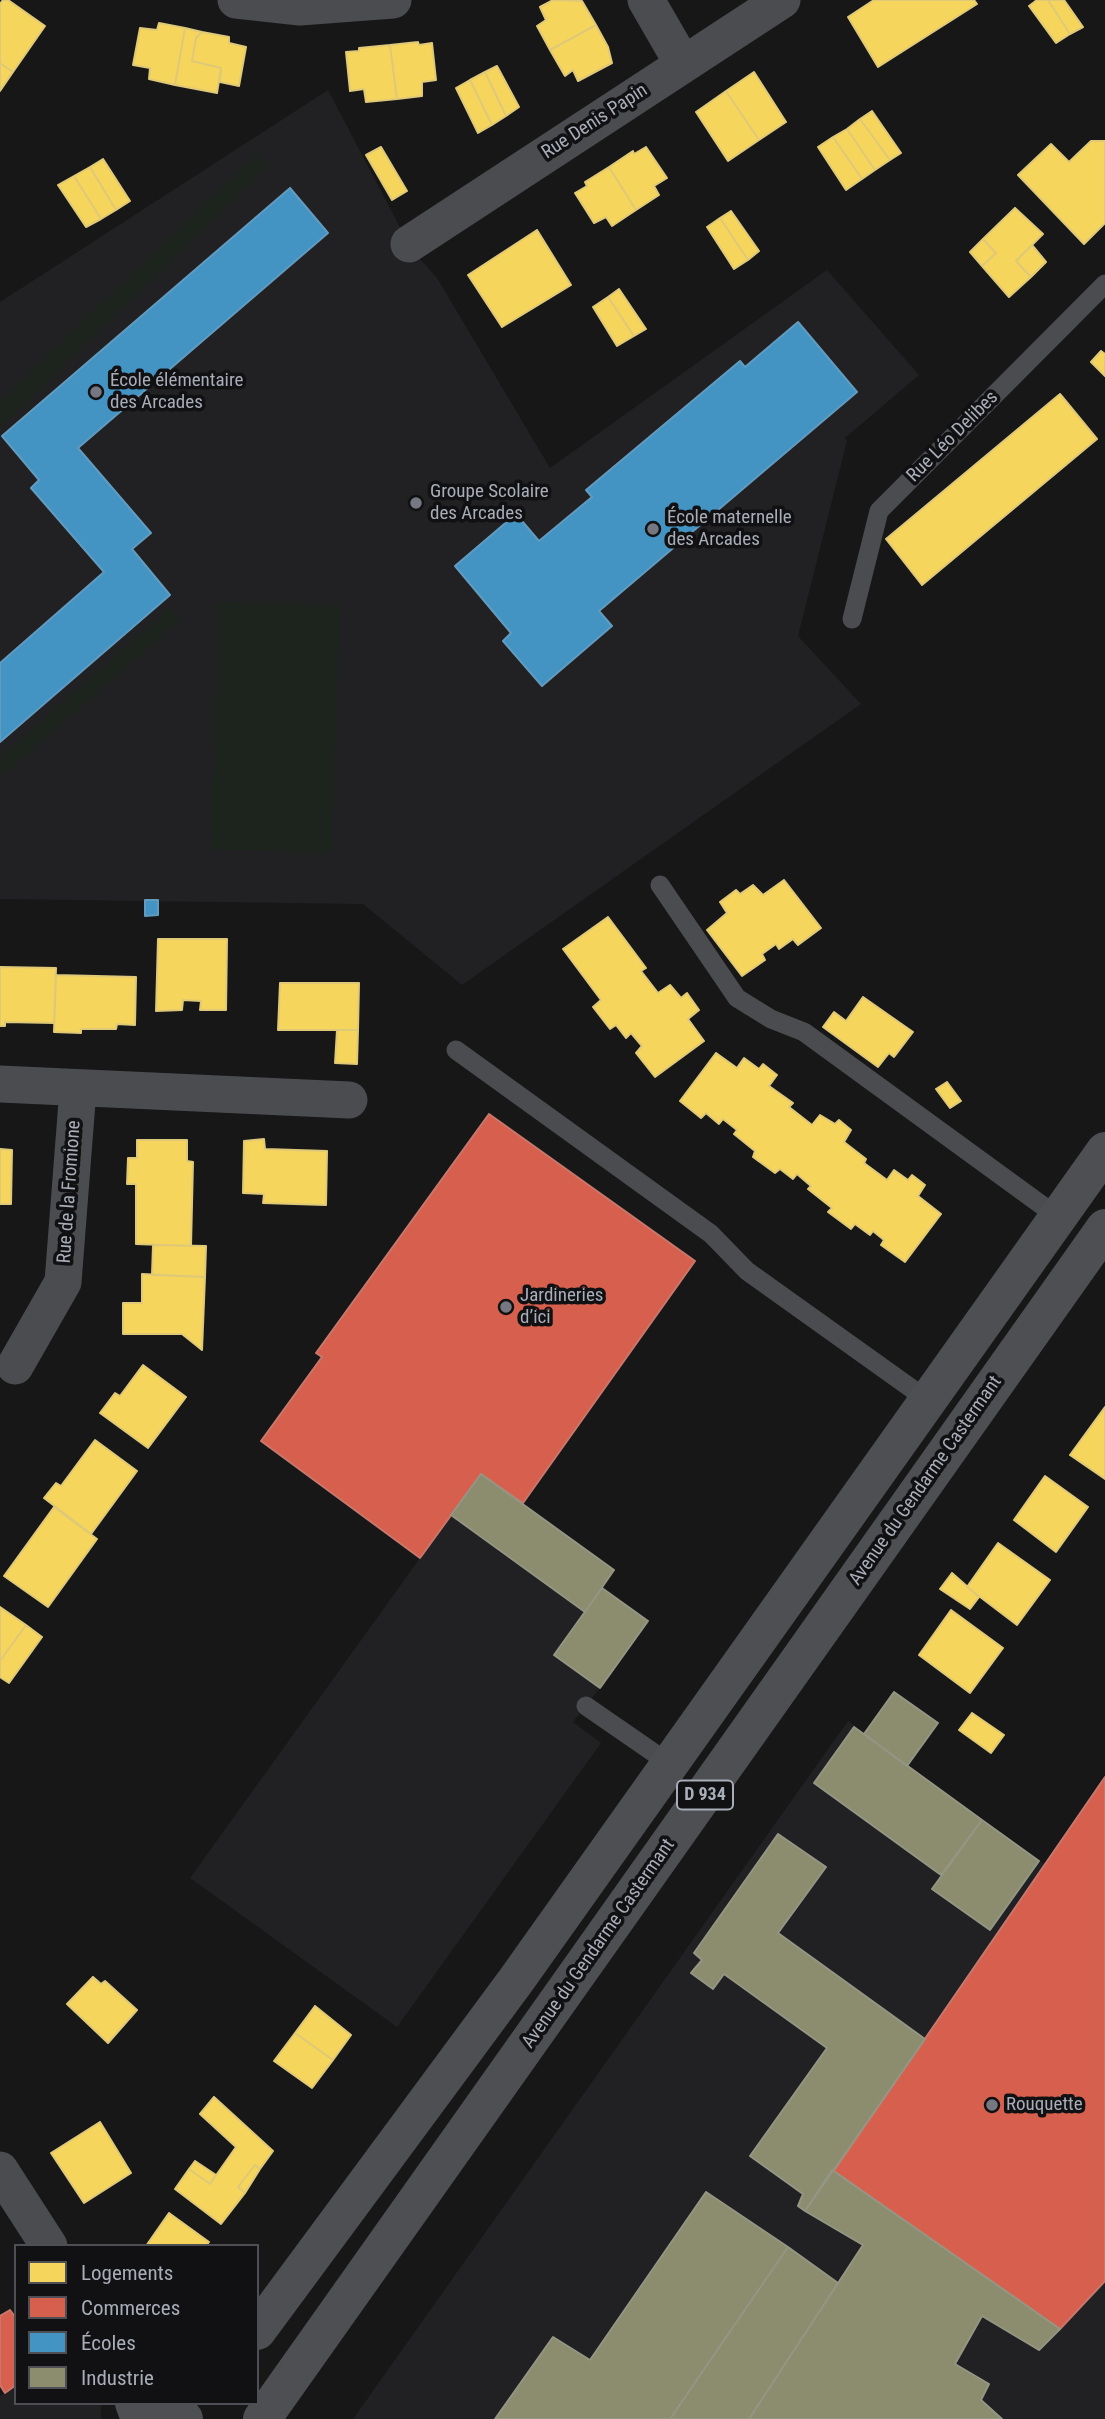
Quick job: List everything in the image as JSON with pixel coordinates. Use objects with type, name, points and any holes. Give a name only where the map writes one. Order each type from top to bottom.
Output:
[{"type":"main road","name":"D 934","points":[[259,2327],[268,2309],[517,1979],[1105,1151]]},
{"type":"main road","name":"Avenue du Gendarme Castermant","points":[[262,2419],[1105,1228]]},
{"type":"main road","points":[[172,2405],[184,2419]]},
{"type":"street","points":[[236,0],[300,7],[393,0]]},
{"type":"street","points":[[646,0],[683,64]]},
{"type":"street","name":"Rue Denis Papin","points":[[409,244],[782,0]]},
{"type":"street","points":[[0,1084],[349,1100]]},
{"type":"street","name":"Rue de la Fromione","points":[[15,1366],[63,1282],[78,1089]]},
{"type":"street","points":[[0,2169],[48,2244]]},
{"type":"lane","name":"Rue Léo Delibes","points":[[852,619],[879,510],[1105,284]]},
{"type":"lane","points":[[660,885],[737,998],[771,1019],[804,1032],[1058,1217]]},
{"type":"lane","points":[[456,1050],[711,1234],[747,1271],[929,1401]]},
{"type":"lane","points":[[586,1706],[670,1764]]},
{"type":"shaded area","name":"Groupe Scolaire des Arcades","points":[[328,90],[412,250],[437,278],[550,468],[827,270],[919,375],[845,438],[847,441],[798,636],[861,704],[462,985],[363,904],[0,899],[0,302]]},
{"type":"shaded area","points":[[256,154],[268,167],[0,427],[0,401]]},
{"type":"shaded area","points":[[218,602],[340,605],[332,853],[211,849]]},
{"type":"shaded area","points":[[170,608],[180,620],[0,778],[0,757]]},
{"type":"shaded area","points":[[451,1515],[585,1612],[554,1654],[600,1688],[573,1722],[601,1743],[397,2027],[190,1878]]},
{"type":"shaded area","points":[[848,1721],[1044,1864],[1105,1777],[1105,2419],[353,2419]]},
{"type":"shaded area","points":[[14,2386],[14,2405],[101,2405],[101,2419],[0,2419],[0,2396]]},
{"type":"building: Logements","points":[[3,0],[8,0],[45,26],[13,72],[0,63],[0,4]]},
{"type":"building: Logements","points":[[553,0],[582,1],[596,25],[550,50],[537,26],[546,20],[540,7]]},
{"type":"building: Logements","points":[[874,0],[974,0],[977,4],[878,67],[848,17]]},
{"type":"building: Logements","points":[[1037,0],[1048,0],[1070,34],[1056,43],[1029,6]]},
{"type":"building: Logements","points":[[1048,0],[1064,0],[1083,27],[1070,34]]},
{"type":"building: Logements","points":[[159,23],[185,28],[175,85],[149,79],[150,68],[133,65],[140,28],[157,30]]},
{"type":"building: Logements","points":[[596,25],[608,47],[612,63],[578,81],[573,70],[565,76],[550,50]]},
{"type":"building: Logements","points":[[185,28],[202,32],[196,38],[192,61],[221,68],[217,93],[175,85]]},
{"type":"building: Logements","points":[[202,32],[229,37],[229,43],[246,47],[239,86],[220,82],[221,68],[192,61],[196,38]]},
{"type":"building: Logements","points":[[418,42],[419,45],[432,43],[436,80],[422,82],[422,96],[397,99],[390,45]]},
{"type":"building: Logements","points":[[390,45],[397,99],[366,102],[364,89],[350,91],[346,52]]},
{"type":"building: Logements","points":[[0,63],[13,72],[0,91]]},
{"type":"building: Logements","points":[[497,66],[519,107],[506,116],[485,72]]},
{"type":"building: Logements","points":[[485,72],[506,116],[492,125],[470,80]]},
{"type":"building: Logements","points":[[754,72],[786,122],[759,140],[726,91]]},
{"type":"building: Logements","points":[[470,80],[492,125],[478,133],[456,88]]},
{"type":"building: Logements","points":[[726,91],[759,140],[728,161],[696,112]]},
{"type":"building: Logements","points":[[872,111],[901,153],[890,160],[860,119]]},
{"type":"building: Logements","points":[[860,119],[890,160],[875,170],[847,129]]},
{"type":"building: Logements","points":[[847,129],[875,170],[862,179],[833,137]]},
{"type":"building: Logements","points":[[833,137],[862,179],[846,190],[818,147]]},
{"type":"building: Logements","points":[[1091,141],[1105,141],[1105,223],[1084,244],[1018,175],[1051,144],[1069,162]]},
{"type":"building: Logements","points":[[381,147],[407,191],[392,200],[366,155]]},
{"type":"building: Logements","points":[[646,147],[667,178],[654,186],[659,195],[636,210],[609,167],[633,151],[634,154]]},
{"type":"building: Logements","points":[[103,159],[130,201],[116,210],[90,167]]},
{"type":"building: Logements","points":[[90,167],[116,210],[101,219],[74,176]]},
{"type":"building: Logements","points":[[609,167],[636,210],[612,226],[606,217],[594,223],[575,193],[587,186],[585,182]]},
{"type":"building: Logements","points":[[74,176],[101,219],[86,227],[58,185]]},
{"type":"building: Logements","points":[[1015,208],[1043,234],[1016,261],[1031,277],[1009,297],[982,266],[996,253],[983,239]]},
{"type":"building: Logements","points":[[731,211],[759,251],[748,260],[720,218]]},
{"type":"building: Logements","points":[[720,218],[748,260],[734,269],[707,227]]},
{"type":"building: Logements","points":[[537,230],[571,285],[502,327],[468,275]]},
{"type":"building: Logements","points":[[983,239],[996,253],[982,266],[970,252]]},
{"type":"building: Logements","points":[[1032,245],[1046,262],[1031,277],[1016,261]]},
{"type":"building: Logements","points":[[619,289],[646,329],[634,336],[608,297]]},
{"type":"building: Logements","points":[[608,297],[634,336],[617,346],[593,307]]},
{"type":"building: Logements","points":[[1101,351],[1105,354],[1105,376],[1091,362]]},
{"type":"building: Logements","points":[[1060,394],[1097,439],[922,585],[886,539]]},
{"type":"building: Logements","points":[[784,880],[821,928],[798,945],[793,939],[779,949],[776,944],[762,954],[765,960],[742,976],[707,930],[727,913],[720,902],[736,890],[740,894],[753,885],[763,895]]},
{"type":"building: Logements","points":[[608,917],[646,968],[641,971],[658,993],[670,985],[681,998],[687,993],[699,1010],[688,1019],[704,1041],[655,1077],[636,1053],[642,1046],[631,1033],[626,1038],[616,1025],[610,1029],[593,1007],[601,1000],[563,949]]},
{"type":"building: Logements","points":[[158,939],[227,939],[226,1010],[200,1010],[201,1001],[183,1000],[182,1010],[156,1011]]},
{"type":"building: Logements","points":[[0,967],[56,968],[54,1023],[5,1022],[5,1026],[0,1026]]},
{"type":"building: Logements","points":[[56,975],[136,977],[135,1025],[117,1024],[116,1029],[81,1029],[81,1033],[54,1032]]},
{"type":"building: Logements","points":[[280,983],[359,983],[358,1030],[278,1030]]},
{"type":"building: Logements","points":[[863,997],[913,1032],[894,1057],[889,1053],[878,1067],[823,1027],[834,1012],[846,1021]]},
{"type":"building: Logements","points":[[337,1030],[358,1030],[357,1064],[335,1063]]},
{"type":"building: Logements","points":[[716,1053],[737,1068],[744,1058],[759,1069],[763,1064],[777,1075],[769,1086],[793,1103],[789,1107],[812,1125],[820,1115],[835,1124],[839,1120],[851,1130],[844,1142],[866,1159],[864,1163],[887,1180],[894,1170],[908,1180],[912,1175],[925,1185],[918,1196],[941,1214],[905,1262],[881,1245],[884,1240],[873,1231],[870,1235],[855,1224],[851,1229],[828,1212],[832,1208],[808,1189],[811,1186],[797,1174],[793,1179],[780,1169],[775,1173],[753,1157],[755,1151],[734,1134],[737,1130],[723,1119],[719,1124],[706,1113],[701,1118],[680,1101]]},
{"type":"building: Logements","points":[[947,1082],[961,1101],[950,1108],[936,1089]]},
{"type":"building: Logements","points":[[264,1139],[265,1149],[327,1151],[326,1205],[263,1203],[264,1194],[243,1193],[244,1141]]},
{"type":"building: Logements","points":[[137,1140],[187,1140],[187,1161],[193,1162],[191,1246],[136,1244],[136,1184],[127,1184],[128,1158],[137,1158]]},
{"type":"building: Logements","points":[[0,1149],[12,1150],[11,1204],[0,1204]]},
{"type":"building: Logements","points":[[153,1245],[206,1246],[205,1277],[152,1275]]},
{"type":"building: Logements","points":[[142,1274],[205,1277],[202,1350],[182,1334],[123,1334],[123,1303],[142,1303]]},
{"type":"building: Logements","points":[[143,1365],[186,1397],[148,1448],[100,1413],[115,1393],[120,1396]]},
{"type":"building: Logements","points":[[1105,1407],[1105,1479],[1070,1455]]},
{"type":"building: Logements","points":[[95,1440],[137,1471],[91,1534],[44,1498],[56,1483],[61,1486]]},
{"type":"building: Logements","points":[[1045,1476],[1088,1507],[1056,1552],[1014,1520]]},
{"type":"building: Logements","points":[[54,1507],[97,1539],[48,1607],[4,1576]]},
{"type":"building: Logements","points":[[998,1543],[1050,1580],[1017,1625],[967,1587]]},
{"type":"building: Logements","points":[[952,1573],[979,1597],[970,1609],[940,1589]]},
{"type":"building: Logements","points":[[0,1607],[26,1625],[0,1661]]},
{"type":"building: Logements","points":[[951,1610],[1003,1648],[970,1693],[919,1655]]},
{"type":"building: Logements","points":[[26,1625],[42,1637],[9,1683],[0,1677],[0,1661]]},
{"type":"building: Logements","points":[[972,1713],[1004,1735],[991,1753],[959,1730]]},
{"type":"building: Logements","points":[[93,1977],[101,1984],[105,1981],[137,2010],[108,2043],[67,2004]]},
{"type":"building: Logements","points":[[315,2006],[351,2035],[333,2060],[295,2033]]},
{"type":"building: Logements","points":[[295,2033],[333,2060],[312,2088],[274,2061]]},
{"type":"building: Logements","points":[[214,2097],[273,2151],[260,2169],[255,2165],[238,2187],[245,2193],[221,2224],[175,2189],[189,2169],[210,2184],[236,2147],[200,2114]]},
{"type":"building: Logements","points":[[100,2122],[131,2173],[84,2203],[51,2153]]},
{"type":"building: Logements","points":[[195,2161],[216,2175],[210,2184],[189,2169]]},
{"type":"building: Logements","points":[[255,2165],[260,2169],[245,2193],[238,2187]]},
{"type":"building: Logements","points":[[169,2213],[209,2242],[208,2244],[147,2244]]},
{"type":"building: Commerces","name":"Jardineries d’ici","points":[[489,1114],[695,1261],[523,1503],[481,1474],[420,1558],[261,1441],[322,1357],[316,1353]]},
{"type":"building: Commerces","name":"Rouquette","points":[[1105,1777],[1105,2281],[1060,2329],[834,2171]]},
{"type":"building: Commerces","points":[[10,2310],[14,2315],[14,2386],[5,2393],[0,2385],[0,2316]]},
{"type":"building: Écoles","points":[[290,188],[328,233],[78,448],[151,533],[132,549],[170,595],[0,742],[0,663],[104,572],[31,488],[39,480],[2,436]]},
{"type":"building: Écoles","points":[[798,322],[857,392],[599,611],[612,626],[542,686],[503,641],[511,633],[455,566],[516,514],[539,541],[592,497],[586,490],[740,361],[745,367]]},
{"type":"building: Écoles","points":[[145,900],[158,900],[158,915],[145,916]]},
{"type":"building: Industrie","points":[[481,1474],[614,1570],[585,1612],[451,1515]]},
{"type":"building: Industrie","points":[[602,1588],[648,1621],[600,1688],[554,1655]]},
{"type":"building: Industrie","points":[[894,1692],[938,1723],[907,1766],[864,1734]]},
{"type":"building: Industrie","points":[[854,1727],[982,1820],[941,1875],[814,1783]]},
{"type":"building: Industrie","points":[[982,1820],[1039,1861],[990,1930],[932,1889]]},
{"type":"building: Industrie","points":[[778,1834],[826,1867],[778,1933],[925,2039],[805,2211],[798,2206],[803,2194],[750,2156],[827,2048],[724,1974],[713,1989],[691,1973],[702,1960],[694,1953]]},
{"type":"building: Industrie","points":[[832,2170],[1060,2329],[1039,2350],[982,2316],[955,2364],[989,2384],[981,2400],[1002,2419],[749,2419],[863,2245],[805,2211]]},
{"type":"building: Industrie","points":[[706,2192],[788,2247],[670,2419],[495,2419],[553,2337],[590,2360]]},
{"type":"building: Industrie","points":[[788,2247],[838,2283],[749,2419],[670,2419]]},
{"type":"place","name":"École élémentaire des Arcades","points":[[96,392]]},
{"type":"place","name":"Groupe Scolaire des Arcades","points":[[416,503]]},
{"type":"place","name":"École maternelle des Arcades","points":[[653,529]]},
{"type":"place","name":"Jardineries d’ici","points":[[506,1307]]},
{"type":"place","name":"Rouquette","points":[[992,2105]]}]
